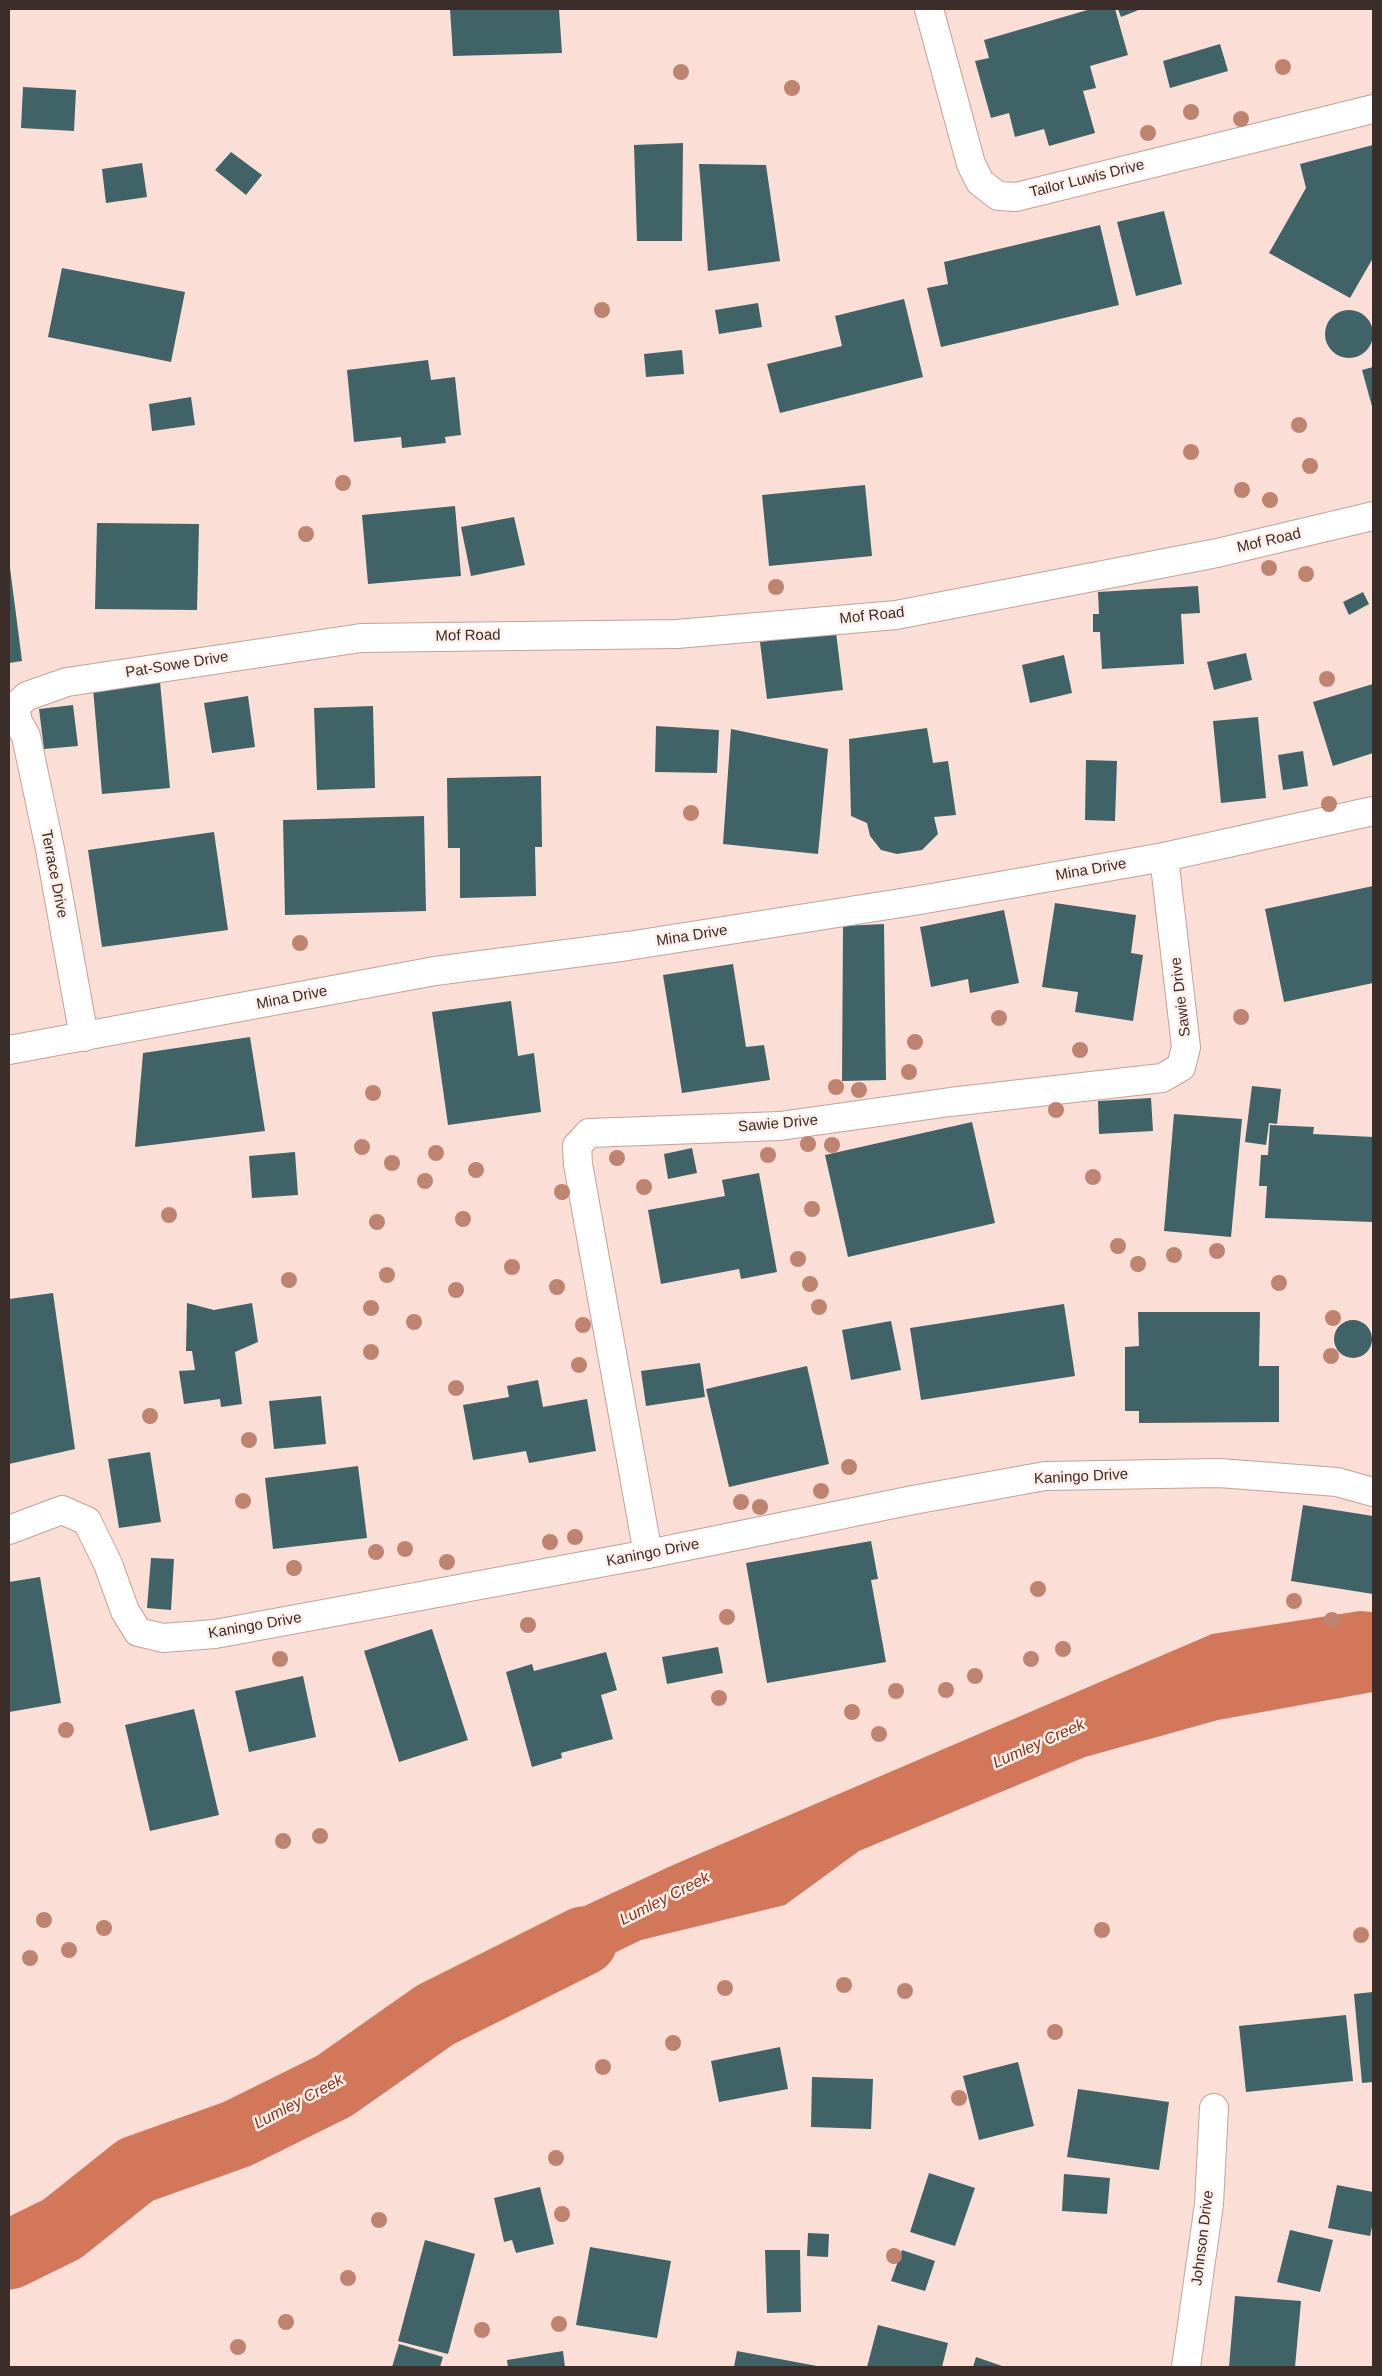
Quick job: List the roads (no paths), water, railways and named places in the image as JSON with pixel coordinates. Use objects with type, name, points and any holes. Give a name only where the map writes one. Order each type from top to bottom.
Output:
[{"type":"street","name":"Tailor Luwis Drive","points":[[929,9],[971,164],[980,182],[998,196],[1016,197],[1373,109]]},
{"type":"street","name":"Mof Road","points":[[361,638],[677,634],[896,614],[1218,553],[1373,516]]},
{"type":"street","name":"Pat-Sowe Drive","points":[[13,721],[15,707],[27,696],[67,682],[361,638]]},
{"type":"street","name":"Terrace Drive","points":[[13,721],[26,736],[84,1037]]},
{"type":"street","name":"Mina Drive","points":[[9,1050],[435,971],[638,945],[1164,857],[1373,811]]},
{"type":"street","name":"Sawie Drive","points":[[648,1554],[578,1164],[577,1146],[590,1132],[780,1126],[950,1102],[1162,1078],[1181,1067],[1186,1047],[1164,857]]},
{"type":"street","name":"Kaningo Drive","points":[[9,1530],[62,1510],[86,1521],[108,1564],[125,1611],[138,1632],[163,1638],[215,1634],[648,1554],[913,1500],[1045,1476],[1219,1474],[1337,1482],[1373,1492]]},
{"type":"street","name":"Johnson Drive","points":[[1186,2367],[1209,2204],[1214,2108]]},
{"type":"water","points":[[1360,1611],[1373,1612],[1373,1692],[1218,1720],[1085,1757],[859,1851],[785,1905],[641,1940],[507,2005],[487,1951],[673,1865],[1212,1634]]},
{"type":"waterway","name":"Lumley Creek","points":[[9,2255],[62,2229],[136,2170],[237,2134],[334,2086],[435,2015],[583,1941]]}]
